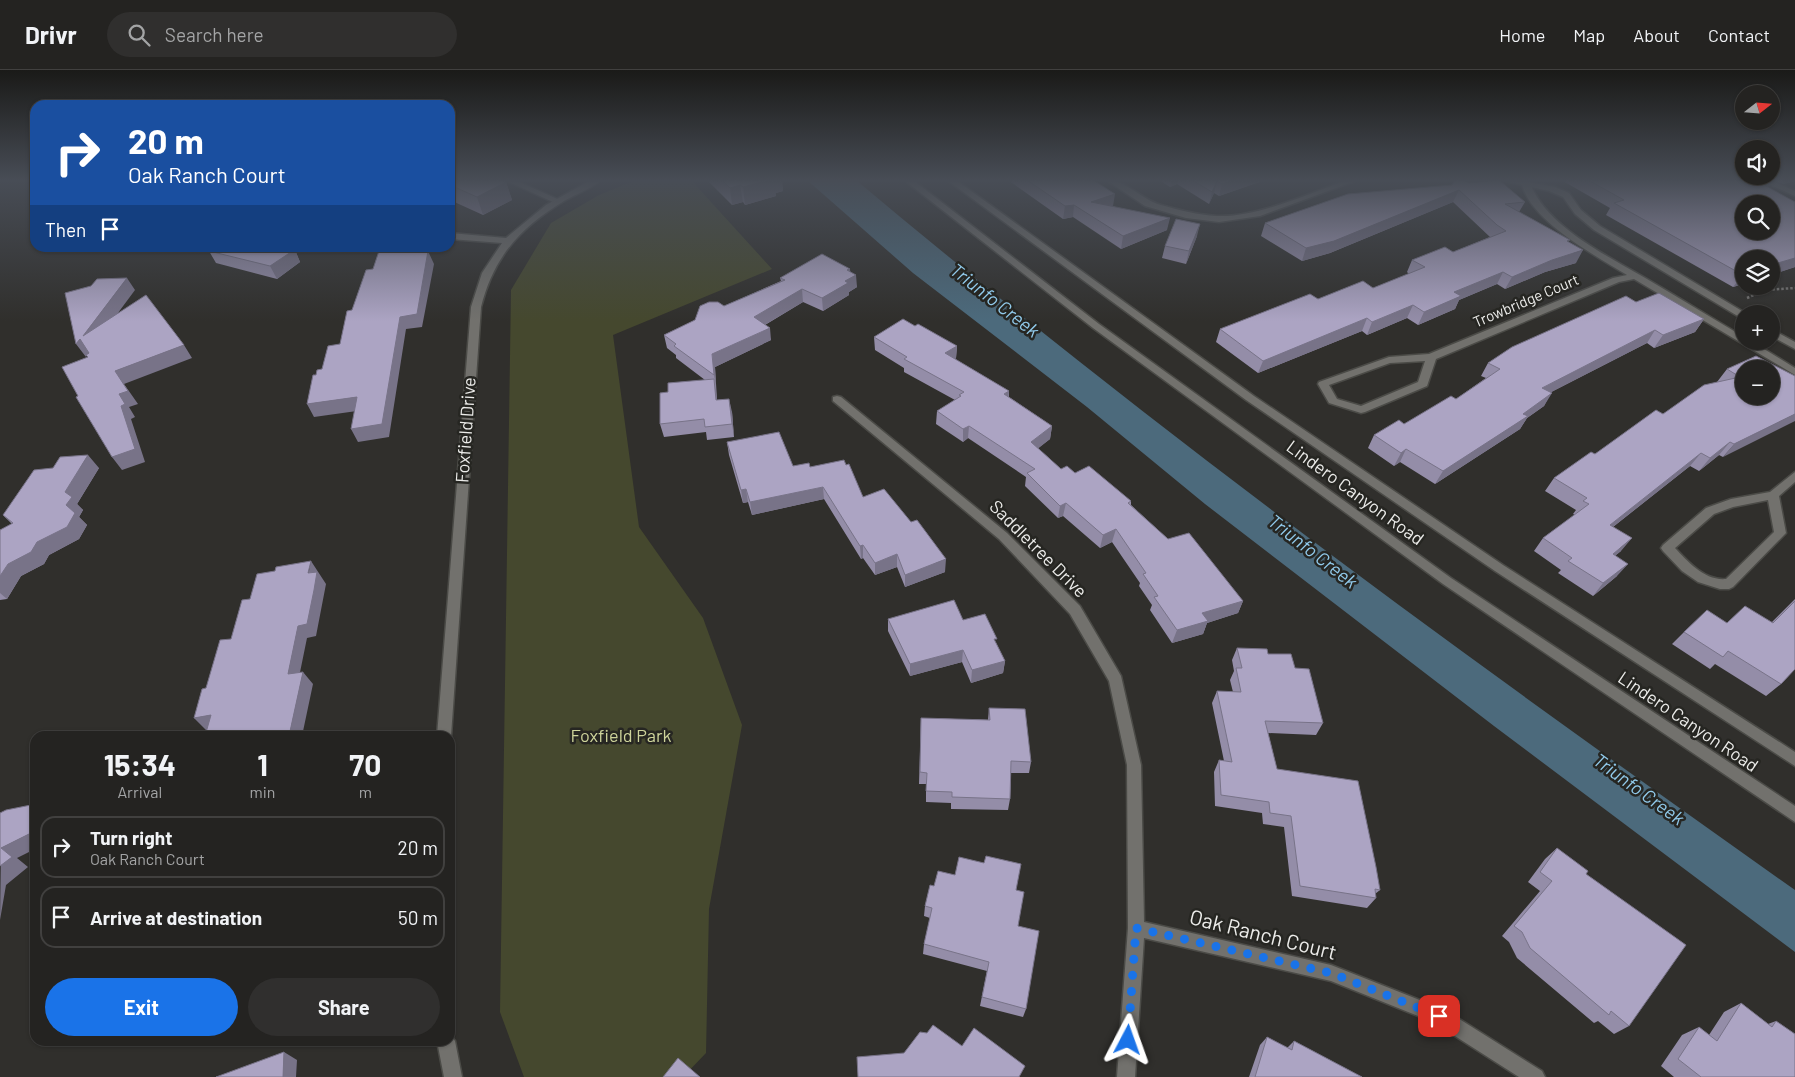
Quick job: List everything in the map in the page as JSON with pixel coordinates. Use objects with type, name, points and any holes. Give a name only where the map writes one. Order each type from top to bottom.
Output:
[{"type":"street","name":"Foxfield Drive","points":[[444,731],[476,306],[486,274],[506,241],[522,227]]},
{"type":"street","name":"Lindero Canyon Road","points":[[969,227],[1096,326],[1447,581],[1795,815]]},
{"type":"street","name":"Lindero Canyon Road","points":[[1016,227],[1258,403],[1499,568],[1795,760]]},
{"type":"street","points":[[1561,227],[1634,276],[1795,372]]},
{"type":"street","points":[[1596,227],[1735,311]]},
{"type":"street","points":[[455,236],[506,241]]},
{"type":"street","name":"Trowbridge Court","points":[[1431,357],[1423,384],[1361,410],[1333,401],[1323,384],[1389,360],[1431,357],[1616,280],[1634,276]]},
{"type":"street","points":[[1780,337],[1795,346]]},
{"type":"street","name":"Saddletree Drive","points":[[837,398],[1003,536],[1075,610],[1116,680],[1134,765],[1136,928],[1126,1077]]},
{"type":"street","points":[[1773,495],[1780,533],[1729,584],[1724,585],[1704,578],[1683,566],[1667,548],[1710,511],[1731,503],[1773,495],[1795,476]]},
{"type":"street","name":"Oak Ranch Court","points":[[1136,928],[1331,973],[1439,1016],[1536,1077]]},
{"type":"street","points":[[447,1046],[453,1077]]},
{"type":"path","points":[[1732,309],[1749,296],[1766,290],[1795,288]]},
{"type":"green space","name":"Foxfield Park","points":[[549,227],[734,227],[772,269],[613,335],[639,527],[703,618],[742,725],[709,909],[706,1053],[683,1077],[524,1077],[500,1012],[511,290]]},
{"type":"water","name":"Triunfo Creek","points":[[861,227],[912,227],[1084,365],[1318,545],[1555,719],[1795,890],[1795,952],[1494,726],[1205,504],[1087,407],[913,273]]},
{"type":"building","points":[[1109,227],[1147,227],[1123,236]]},
{"type":"building","points":[[1173,227],[1199,227],[1189,251],[1165,246]]},
{"type":"building","points":[[1272,227],[1368,227],[1334,241],[1306,248]]},
{"type":"building","points":[[1500,227],[1547,227],[1570,240],[1567,241],[1583,250],[1552,260],[1512,277],[1503,272],[1454,292],[1461,296],[1424,312],[1413,305],[1372,322],[1367,318],[1263,361],[1220,329],[1310,294],[1318,299],[1363,281],[1373,288],[1425,267],[1412,260],[1445,247],[1453,252],[1506,231]]},
{"type":"building","points":[[1657,227],[1735,227],[1735,240],[1780,240],[1780,227],[1795,227],[1795,258],[1780,262],[1780,250],[1735,250],[1735,271]]},
{"type":"building","points":[[213,252],[291,252],[270,266]]},
{"type":"building","points":[[379,252],[428,252],[417,314],[400,317],[382,424],[351,429],[357,397],[307,404],[313,375],[316,375],[317,370],[322,369],[328,346],[340,344],[347,311],[352,310],[366,270],[373,269]]},
{"type":"building","points":[[822,254],[850,269],[847,270],[856,275],[845,281],[848,283],[822,298],[802,289],[754,317],[770,328],[712,354],[714,375],[674,346],[676,344],[664,335],[695,320],[700,306],[709,302],[718,302],[724,306],[785,280],[780,278]]},
{"type":"building","points":[[127,278],[83,336],[146,295],[184,345],[115,371],[128,391],[119,394],[125,404],[121,406],[135,449],[112,457],[76,397],[78,396],[62,367],[88,357],[86,355],[89,353],[80,339],[76,344],[65,293],[91,286],[97,279]]},
{"type":"building","points":[[1659,293],[1704,319],[1663,335],[1655,330],[1542,388],[1552,393],[1523,414],[1528,416],[1443,471],[1406,449],[1401,453],[1374,435],[1399,420],[1404,424],[1451,396],[1456,399],[1500,369],[1488,363],[1512,347],[1626,296],[1636,302]]},
{"type":"building","points":[[903,319],[915,326],[918,324],[957,346],[945,353],[1009,391],[1004,394],[1052,426],[1031,442],[1061,469],[1067,466],[1075,473],[1089,466],[1131,501],[1128,503],[1168,539],[1189,533],[1243,601],[1202,613],[1208,621],[1177,630],[1154,597],[1158,596],[1143,574],[1146,573],[1116,529],[1103,535],[1066,503],[1060,506],[1027,473],[1035,469],[969,426],[963,429],[937,411],[961,396],[959,395],[964,392],[904,359],[907,357],[874,337]]},
{"type":"building","points":[[1756,356],[1764,360],[1747,360]]},
{"type":"building","points":[[1735,365],[1735,374],[1727,369]]},
{"type":"building","points":[[1780,368],[1795,376],[1795,414],[1734,444],[1730,442],[1710,458],[1701,453],[1610,525],[1632,538],[1613,554],[1628,564],[1603,583],[1568,561],[1572,558],[1543,538],[1589,504],[1583,501],[1587,498],[1554,478],[1591,452],[1595,454],[1656,410],[1663,414],[1704,385],[1735,378],[1735,405],[1780,405]]},
{"type":"building","points":[[714,379],[716,400],[729,399],[732,424],[705,427],[704,419],[660,424],[660,393],[668,392],[668,383]]},
{"type":"building","points":[[779,432],[793,466],[809,463],[810,467],[844,460],[846,465],[849,464],[863,497],[884,489],[911,522],[917,520],[946,559],[905,575],[897,554],[875,563],[863,545],[860,546],[823,487],[750,502],[746,489],[741,490],[727,442]]},
{"type":"building","points":[[88,455],[65,492],[72,497],[66,505],[75,513],[67,527],[37,542],[31,552],[8,564],[0,576],[0,530],[13,523],[3,515],[34,470],[53,468],[60,457]]},
{"type":"building","points":[[311,561],[308,573],[317,572],[307,624],[298,626],[288,674],[303,672],[290,731],[206,731],[211,715],[194,718],[202,689],[206,688],[220,640],[231,639],[242,600],[250,599],[257,574],[275,571],[276,567]]},
{"type":"building","points":[[954,600],[963,620],[985,614],[997,639],[994,639],[1005,661],[972,670],[963,650],[910,664],[888,619]]},
{"type":"building","points":[[1795,601],[1795,669],[1781,684],[1728,651],[1723,657],[1684,632],[1707,610],[1727,623],[1745,606],[1773,623]]},
{"type":"building","points":[[1237,648],[1267,649],[1268,654],[1291,654],[1295,668],[1309,669],[1323,723],[1265,721],[1277,769],[1358,781],[1380,890],[1375,889],[1376,898],[1300,886],[1291,816],[1270,813],[1269,802],[1221,795],[1219,760],[1232,762],[1217,691],[1241,692],[1236,668],[1242,668]]},
{"type":"building","points":[[989,708],[1025,709],[1031,762],[1011,761],[1010,799],[952,797],[952,792],[926,791],[927,773],[920,772],[921,718],[990,720]]},
{"type":"building","points":[[30,805],[30,834],[1,848],[12,857],[0,866],[0,813]]},
{"type":"building","points":[[1557,848],[1588,871],[1586,874],[1686,945],[1629,1026],[1611,1011],[1609,1015],[1530,948],[1522,932],[1514,926],[1552,881],[1540,872]]},
{"type":"building","points":[[986,856],[1021,864],[1016,890],[1024,892],[1018,926],[1039,931],[1026,1009],[982,997],[989,962],[924,944],[932,908],[925,906],[930,885],[934,886],[938,871],[955,875],[959,857],[984,863]]},
{"type":"building","points":[[1741,1003],[1772,1027],[1776,1021],[1795,1034],[1795,1077],[1701,1077],[1678,1059],[1699,1027],[1717,1041]]},
{"type":"building","points":[[933,1025],[962,1046],[974,1028],[1025,1066],[1019,1077],[858,1077],[857,1057],[904,1053],[920,1032],[927,1033]]},
{"type":"building","points":[[1267,1037],[1292,1050],[1294,1041],[1362,1077],[1255,1077]]},
{"type":"building","points":[[284,1052],[283,1077],[216,1077]]},
{"type":"building","points":[[678,1058],[700,1077],[663,1077]]},
{"type":"route","points":[[1128,1040],[1136,928],[1331,973],[1439,1016]]}]
